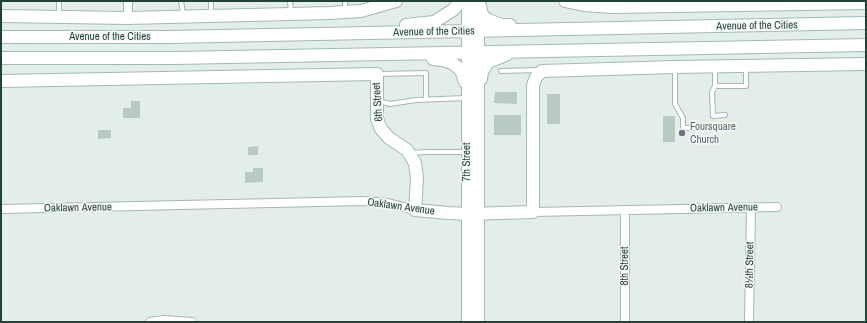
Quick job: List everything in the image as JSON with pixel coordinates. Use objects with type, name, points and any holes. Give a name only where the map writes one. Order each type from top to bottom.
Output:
[{"type":"main road","name":"Avenue of the Cities","points":[[1,16],[128,18],[291,14],[345,7],[372,8],[396,1]]},
{"type":"main road","points":[[275,35],[340,28],[434,22],[453,10],[461,1]]},
{"type":"main road","name":"7th Street","points":[[468,1],[473,31]]},
{"type":"main road","points":[[478,1],[482,15],[485,18],[502,25],[562,23],[621,28]]},
{"type":"main road","name":"7th Street","points":[[478,1],[473,31],[467,93],[467,152],[473,213],[478,322]]},
{"type":"main road","name":"Avenue of the Cities","points":[[565,1],[584,5],[866,3]]},
{"type":"main road","name":"Avenue of the Cities","points":[[1,37],[161,37],[866,23]]},
{"type":"main road","name":"Avenue of the Cities","points":[[1,58],[175,58],[866,45]]},
{"type":"main road","name":"7th Street","points":[[468,322],[478,108],[472,52]]},
{"type":"main road","points":[[478,108],[481,76],[488,62],[495,58],[521,52]]},
{"type":"main road","points":[[334,55],[387,60],[443,60],[452,63],[460,70],[467,93]]},
{"type":"main road","points":[[533,212],[534,84],[538,74],[546,70],[866,64]]},
{"type":"main road","points":[[1,81],[377,74]]},
{"type":"main road","name":"6th Street","points":[[377,74],[377,119],[381,129],[389,138],[403,146],[410,153]]},
{"type":"main road","points":[[410,153],[416,163],[417,178],[415,210]]},
{"type":"main road","name":"Oaklawn Avenue","points":[[415,210],[448,213],[533,212]]},
{"type":"street","points":[[128,1],[128,18]]},
{"type":"street","name":"Oaklawn Avenue","points":[[1,209],[362,201],[388,203],[415,210]]},
{"type":"street","name":"Oaklawn Avenue","points":[[533,212],[777,207]]},
{"type":"street","name":"8½th Street","points":[[749,322],[751,208]]},
{"type":"street","name":"8th Street","points":[[625,210],[625,322]]},
{"type":"street","points":[[150,322],[164,320],[192,322]]},
{"type":"lane","points":[[59,1],[59,17]]},
{"type":"lane","points":[[181,1],[183,17]]},
{"type":"lane","points":[[211,1],[211,16]]},
{"type":"lane","points":[[290,1],[291,14]]},
{"type":"lane","points":[[715,66],[715,86],[712,92],[713,116],[725,115]]},
{"type":"lane","points":[[715,86],[746,86],[746,66]]},
{"type":"lane","points":[[675,67],[675,104],[682,118],[683,128],[700,128]]},
{"type":"lane","points":[[501,71],[546,70]]},
{"type":"lane","points":[[377,74],[426,73],[426,100]]},
{"type":"lane","points":[[377,100],[390,104],[467,93]]},
{"type":"lane","points":[[410,153],[467,152]]},
{"type":"building","points":[[495,92],[517,92],[517,104],[494,103]]},
{"type":"building","points":[[547,94],[560,94],[560,124],[547,124]]},
{"type":"building","points":[[131,101],[140,101],[140,118],[123,118],[123,108],[131,108]]},
{"type":"building","points":[[494,115],[521,115],[521,135],[494,135]]},
{"type":"building","points":[[663,116],[675,116],[675,142],[663,142]]},
{"type":"building","points":[[98,130],[111,130],[111,138],[98,139]]},
{"type":"building","points":[[258,146],[258,155],[248,155],[248,147]]},
{"type":"building","points":[[253,168],[263,168],[263,182],[245,183],[245,172],[253,172]]},
{"type":"place","name":"Foursquare Church","points":[[682,133]]}]
